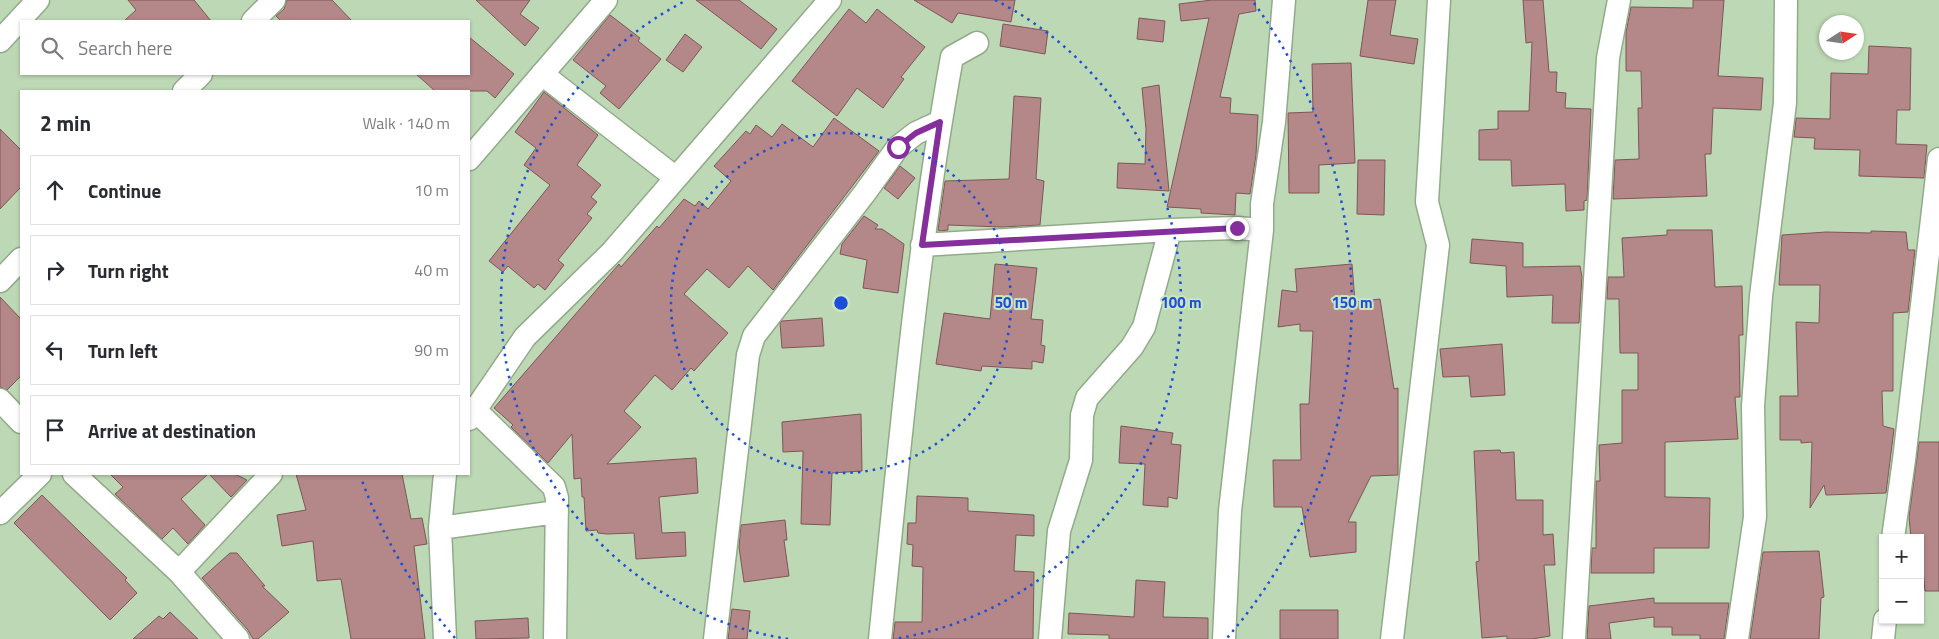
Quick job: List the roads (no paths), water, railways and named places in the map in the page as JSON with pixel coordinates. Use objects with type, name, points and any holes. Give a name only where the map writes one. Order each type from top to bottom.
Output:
[{"type":"street","points":[[0,41],[38,0]]},
{"type":"street","points":[[470,158],[606,0]]},
{"type":"street","points":[[555,639],[557,498],[550,480],[471,414],[525,337],[612,252],[830,0]]},
{"type":"street","points":[[1224,639],[1230,511],[1262,230],[1262,204],[1274,122],[1284,0]]},
{"type":"street","points":[[1392,639],[1438,245],[1427,202],[1439,0]]},
{"type":"street","points":[[1574,639],[1608,58],[1619,0]]},
{"type":"street","points":[[1737,639],[1755,517],[1753,406],[1761,296],[1785,102],[1786,0]]},
{"type":"street","points":[[880,639],[922,245],[940,122],[952,56],[977,43]]},
{"type":"street","points":[[542,74],[676,178]]},
{"type":"street","points":[[185,90],[200,75]]},
{"type":"street","points":[[715,639],[748,355],[754,336],[898,147],[916,133],[940,122]]},
{"type":"street","points":[[1893,534],[1936,210],[1939,159]]},
{"type":"street","points":[[922,245],[1170,230],[1237,228],[1262,230]]},
{"type":"street","points":[[1050,639],[1059,531],[1080,469],[1082,415],[1087,398],[1132,347],[1144,327],[1170,230]]},
{"type":"street","points":[[0,281],[20,260]]},
{"type":"street","points":[[0,400],[20,421]]},
{"type":"street","points":[[0,513],[39,475]]},
{"type":"street","points":[[75,475],[179,572],[238,639]]},
{"type":"street","points":[[179,572],[270,475]]},
{"type":"street","points":[[443,475],[440,528],[445,639]]},
{"type":"street","points":[[440,528],[557,512]]},
{"type":"street","points":[[1883,639],[1885,624]]}]
